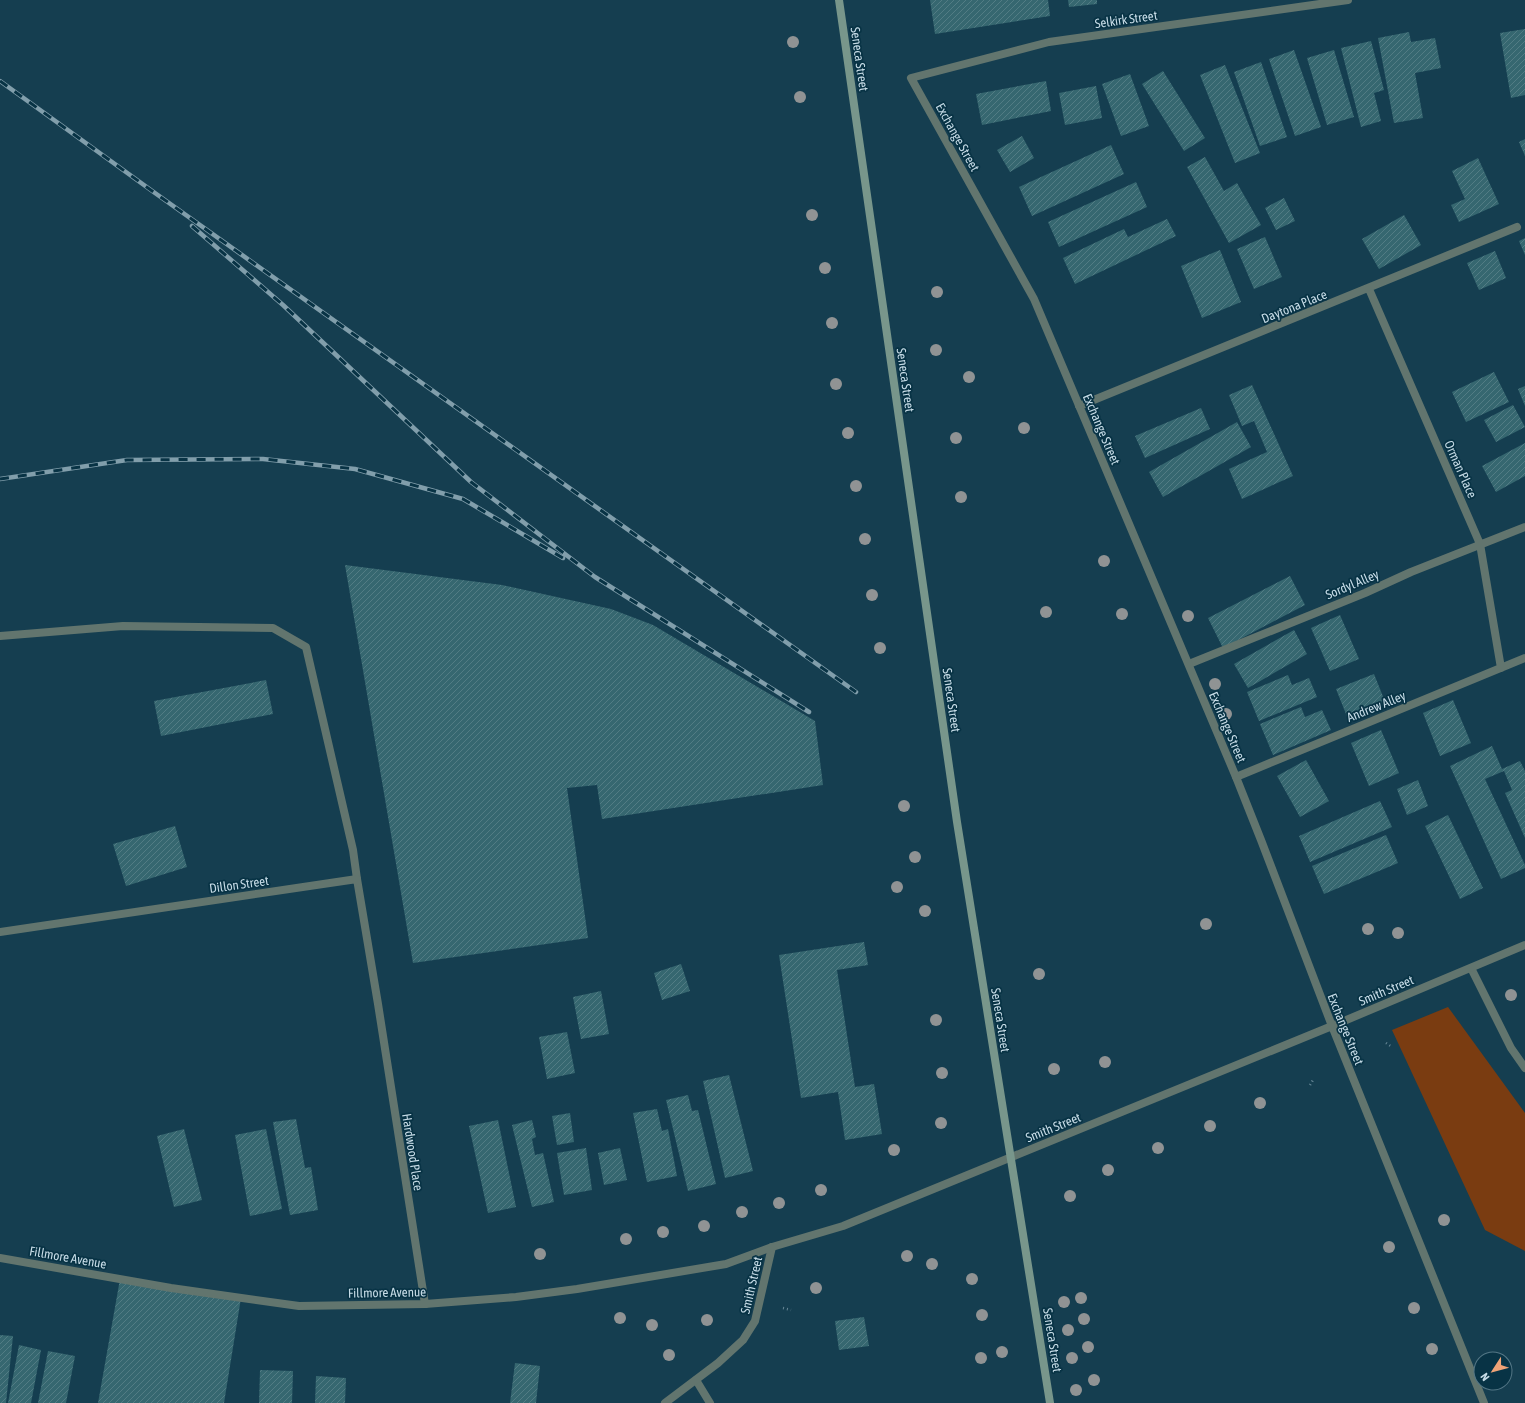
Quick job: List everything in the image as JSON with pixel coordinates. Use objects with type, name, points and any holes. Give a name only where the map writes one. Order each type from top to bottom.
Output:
[{"type":"main road","name":"Seneca Street","points":[[839,0],[957,822],[1012,1157],[1050,1403]]},
{"type":"street","name":"Selkirk Street","points":[[911,78],[1049,42],[1348,0]]},
{"type":"street","name":"Exchange Street","points":[[911,78],[1034,299],[1236,777],[1332,1026],[1484,1403]]},
{"type":"street","name":"Daytona Place","points":[[1079,406],[1517,227]]},
{"type":"street","name":"Orman Place","points":[[1369,288],[1480,544],[1501,668]]},
{"type":"street","name":"Sordyl Alley","points":[[1189,664],[1358,596],[1410,572],[1525,527]]},
{"type":"street","points":[[0,636],[123,626],[273,628],[306,647],[353,850],[357,879]]},
{"type":"street","name":"Andrew Alley","points":[[1236,777],[1525,658]]},
{"type":"street","name":"Dillon Street","points":[[0,932],[357,879]]},
{"type":"street","name":"Hardwood Place","points":[[357,879],[425,1304]]},
{"type":"street","name":"Smith Street","points":[[665,1403],[718,1363],[744,1340],[755,1321],[772,1247],[843,1226],[1332,1026],[1525,945]]},
{"type":"street","points":[[1471,968],[1511,1048],[1525,1068]]},
{"type":"street","name":"Fillmore Avenue","points":[[0,1258],[171,1288],[299,1306],[425,1304],[516,1297],[577,1289],[726,1264],[772,1247]]},
{"type":"street","points":[[696,1380],[710,1403]]},
{"type":"path","points":[[1386,1043],[1392,1047]]},
{"type":"path","points":[[1310,1085],[1313,1080]]},
{"type":"path","points":[[783,1308],[791,1310]]},
{"type":"shaded area","points":[[1448,1007],[1525,1113],[1525,1251],[1485,1230],[1392,1030]]},
{"type":"building","points":[[930,0],[1048,0],[1050,16],[935,34]]},
{"type":"building","points":[[1068,0],[1097,0],[1097,4],[1069,7]]},
{"type":"building","points":[[1525,29],[1525,95],[1511,98],[1500,33]]},
{"type":"building","points":[[1409,32],[1411,42],[1435,38],[1441,68],[1415,73],[1423,118],[1394,123],[1378,38]]},
{"type":"building","points":[[1371,41],[1384,90],[1374,93],[1381,121],[1361,127],[1341,48]]},
{"type":"building","points":[[1294,50],[1321,127],[1295,136],[1269,59]]},
{"type":"building","points":[[1334,50],[1354,117],[1327,125],[1307,58]]},
{"type":"building","points":[[1261,62],[1287,137],[1260,146],[1234,72]]},
{"type":"building","points":[[1225,65],[1260,153],[1235,163],[1200,75]]},
{"type":"building","points":[[1163,71],[1205,138],[1184,151],[1142,84]]},
{"type":"building","points":[[1130,74],[1149,126],[1121,136],[1102,84]]},
{"type":"building","points":[[1046,81],[1051,111],[982,125],[976,94]]},
{"type":"building","points":[[1096,86],[1102,118],[1065,125],[1059,93]]},
{"type":"building","points":[[1022,136],[1034,158],[1010,172],[997,150]]},
{"type":"building","points":[[1525,139],[1525,156],[1519,142]]},
{"type":"building","points":[[1111,145],[1124,174],[1032,216],[1019,187]]},
{"type":"building","points":[[1205,157],[1224,191],[1237,183],[1261,225],[1229,243],[1187,167]]},
{"type":"building","points":[[1478,158],[1499,204],[1459,222],[1451,205],[1465,199],[1452,171]]},
{"type":"building","points":[[1136,182],[1147,207],[1059,247],[1048,222]]},
{"type":"building","points":[[1284,198],[1295,221],[1276,230],[1265,208]]},
{"type":"building","points":[[1404,215],[1421,245],[1379,269],[1362,239]]},
{"type":"building","points":[[1167,219],[1176,236],[1075,284],[1063,258],[1124,229],[1128,237]]},
{"type":"building","points":[[1265,237],[1282,277],[1254,289],[1237,249]]},
{"type":"building","points":[[1525,238],[1525,255],[1519,241]]},
{"type":"building","points":[[1220,250],[1241,302],[1202,318],[1181,266]]},
{"type":"building","points":[[1495,251],[1506,278],[1479,290],[1467,263]]},
{"type":"building","points":[[1494,372],[1509,402],[1466,422],[1452,392]]},
{"type":"building","points":[[1252,385],[1293,476],[1242,499],[1229,469],[1267,452],[1254,421],[1242,426],[1229,395]]},
{"type":"building","points":[[1525,386],[1525,406],[1518,389]]},
{"type":"building","points":[[1513,405],[1525,427],[1496,442],[1484,420]]},
{"type":"building","points":[[1201,408],[1210,429],[1145,458],[1135,436]]},
{"type":"building","points":[[1237,422],[1251,447],[1163,497],[1149,472]]},
{"type":"building","points":[[1525,443],[1525,476],[1496,492],[1482,466]]},
{"type":"building","points":[[345,565],[502,585],[611,609],[653,625],[815,721],[823,785],[602,819],[597,785],[567,788],[588,938],[413,963]]},
{"type":"building","points":[[1290,576],[1305,605],[1223,648],[1208,618]]},
{"type":"building","points":[[1340,615],[1359,659],[1330,671],[1311,628]]},
{"type":"building","points":[[1294,630],[1307,654],[1248,688],[1234,664]]},
{"type":"building","points":[[1374,674],[1386,704],[1348,719],[1336,689]]},
{"type":"building","points":[[1288,675],[1292,685],[1309,678],[1317,697],[1259,721],[1247,692]]},
{"type":"building","points":[[266,680],[273,714],[161,736],[154,701]]},
{"type":"building","points":[[1453,700],[1471,743],[1440,756],[1423,713]]},
{"type":"building","points":[[1301,707],[1305,717],[1322,710],[1331,730],[1273,755],[1260,724]]},
{"type":"building","points":[[1381,730],[1399,773],[1369,786],[1351,743]]},
{"type":"building","points":[[1492,746],[1502,769],[1520,761],[1525,771],[1525,838],[1505,793],[1512,790],[1504,771],[1485,779],[1525,865],[1525,868],[1501,879],[1450,766]]},
{"type":"building","points":[[1306,760],[1329,801],[1300,817],[1277,776]]},
{"type":"building","points":[[1418,780],[1428,806],[1407,815],[1397,789]]},
{"type":"building","points":[[1380,801],[1392,827],[1310,862],[1299,836]]},
{"type":"building","points":[[1448,815],[1483,888],[1460,899],[1425,826]]},
{"type":"building","points":[[175,826],[187,867],[126,886],[113,844]]},
{"type":"building","points":[[1386,835],[1398,863],[1324,894],[1312,866]]},
{"type":"building","points":[[864,942],[868,965],[837,970],[855,1087],[874,1084],[882,1134],[845,1140],[838,1092],[801,1098],[779,955]]},
{"type":"building","points":[[681,964],[690,991],[662,1000],[654,973]]},
{"type":"building","points":[[601,991],[609,1034],[581,1039],[573,997]]},
{"type":"building","points":[[567,1032],[575,1073],[547,1079],[539,1037]]},
{"type":"building","points":[[729,1075],[753,1171],[725,1178],[703,1081]]},
{"type":"building","points":[[688,1095],[692,1111],[698,1110],[716,1184],[688,1191],[666,1100]]},
{"type":"building","points":[[657,1109],[662,1131],[668,1129],[677,1176],[647,1182],[633,1113]]},
{"type":"building","points":[[570,1113],[574,1142],[557,1145],[552,1116]]},
{"type":"building","points":[[296,1119],[305,1168],[311,1167],[318,1210],[290,1215],[273,1122]]},
{"type":"building","points":[[498,1120],[516,1207],[488,1213],[469,1126]]},
{"type":"building","points":[[532,1120],[536,1137],[532,1139],[535,1155],[543,1153],[554,1202],[532,1207],[512,1125]]},
{"type":"building","points":[[184,1129],[202,1200],[174,1207],[157,1136]]},
{"type":"building","points":[[266,1129],[282,1209],[250,1216],[235,1135]]},
{"type":"building","points":[[586,1148],[592,1190],[564,1195],[557,1153]]},
{"type":"building","points":[[620,1148],[627,1180],[604,1185],[598,1153]]},
{"type":"building","points":[[120,1279],[241,1298],[224,1403],[98,1403]]},
{"type":"building","points":[[864,1317],[869,1346],[839,1350],[835,1321]]},
{"type":"building","points":[[0,1335],[13,1336],[6,1403],[0,1403]]},
{"type":"building","points":[[19,1345],[41,1350],[31,1403],[8,1403]]},
{"type":"building","points":[[48,1351],[75,1356],[66,1403],[38,1403]]},
{"type":"building","points":[[515,1363],[540,1366],[536,1403],[510,1403]]},
{"type":"building","points":[[260,1370],[293,1371],[292,1403],[259,1403]]},
{"type":"building","points":[[316,1376],[346,1378],[345,1403],[315,1403]]},
{"type":"railway","points":[[0,81],[856,692]]},
{"type":"railway","points":[[192,226],[283,305],[471,482],[595,577],[809,712]]},
{"type":"railway","points":[[0,479],[127,460],[263,459],[355,469],[463,499],[563,558]]}]
